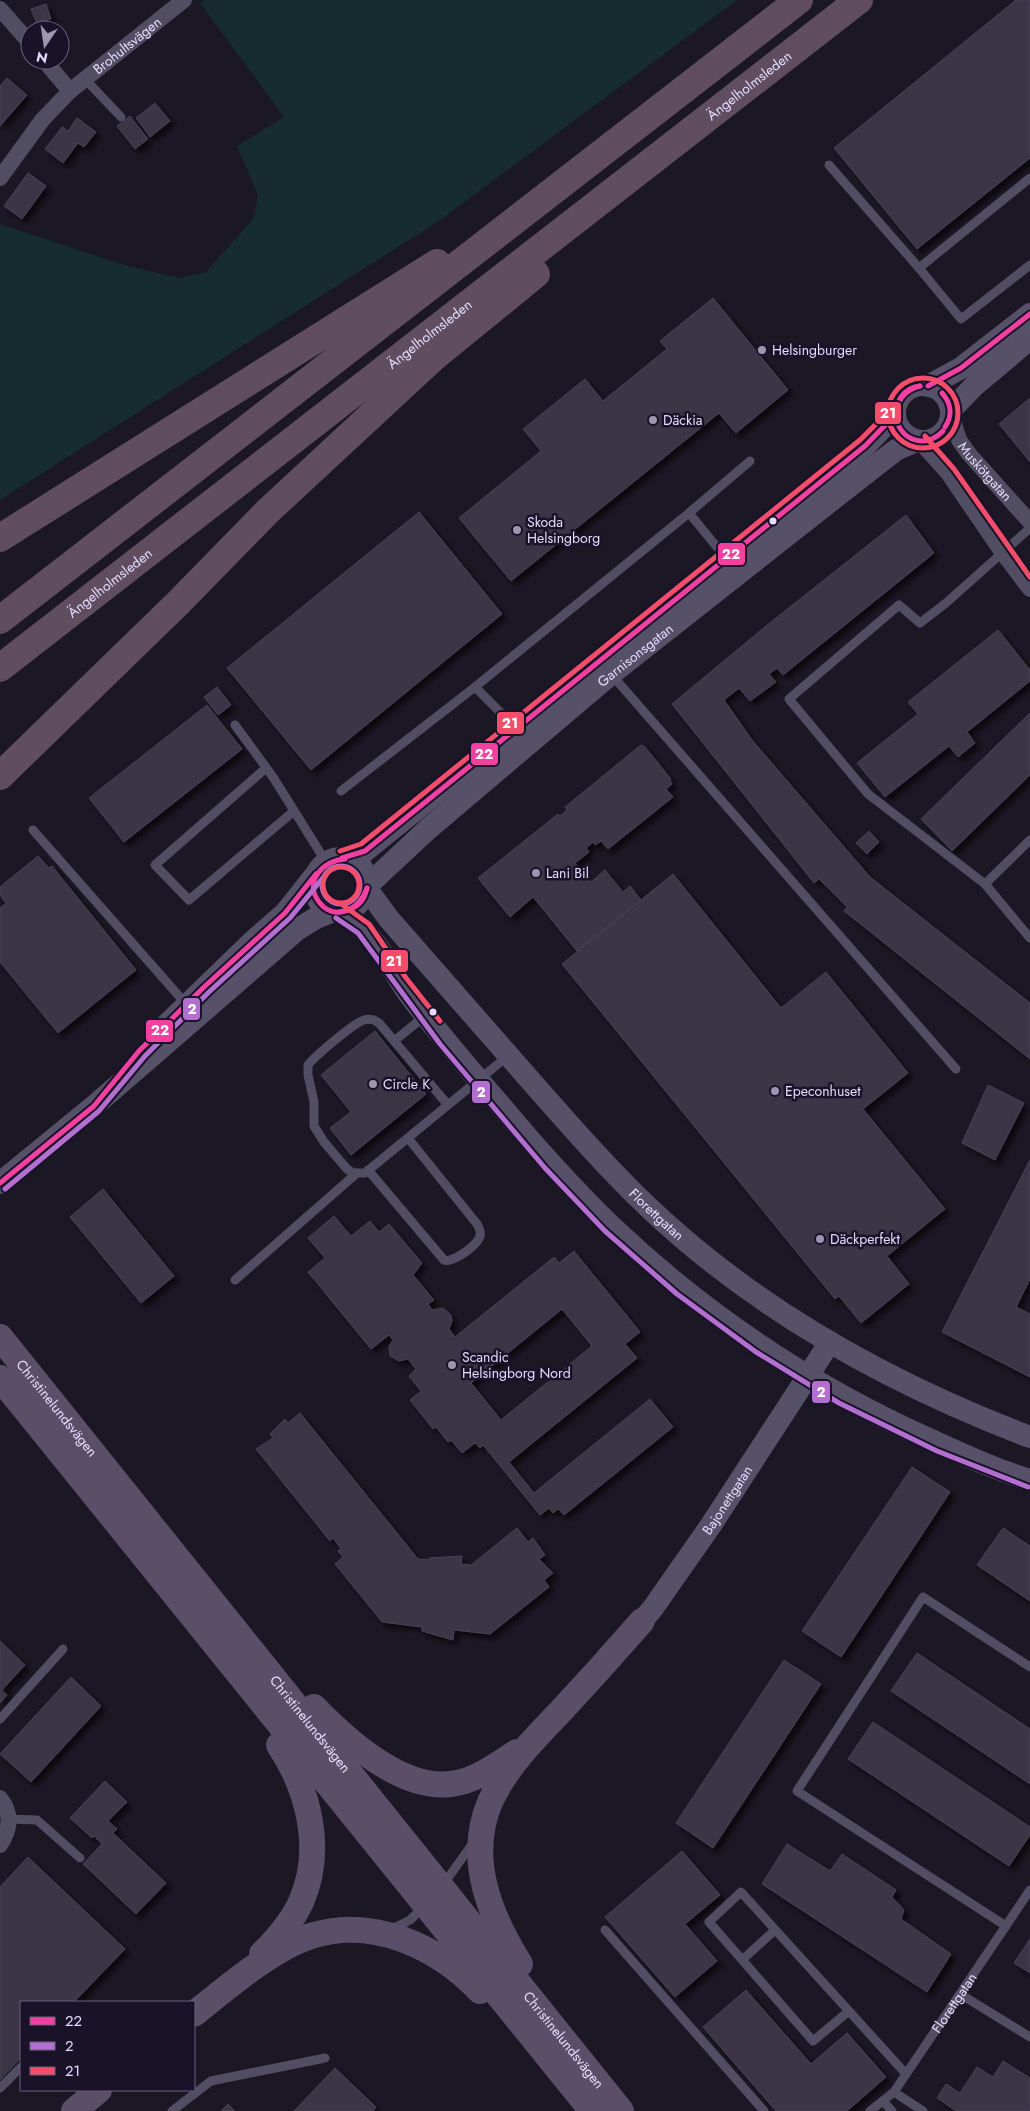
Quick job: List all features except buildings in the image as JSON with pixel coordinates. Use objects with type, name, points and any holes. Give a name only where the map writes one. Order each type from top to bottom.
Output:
[{"type":"highway","points":[[0,620],[799,0]]},
{"type":"highway","name":"Ängelholmsleden","points":[[0,668],[859,0]]},
{"type":"highway","points":[[0,776],[178,603],[268,511],[418,372],[649,182],[733,99]]},
{"type":"highway","points":[[0,538],[413,276],[521,216]]},
{"type":"main road","name":"Christinelundsvägen","points":[[0,1337],[179,1561],[434,1895],[591,2111]]},
{"type":"main road","name":"Christinelundsvägen","points":[[0,1378],[206,1636],[586,2068],[621,2111]]},
{"type":"main road","points":[[179,1561],[328,1721],[371,1757],[395,1770],[414,1779],[434,1785],[453,1784],[473,1778],[491,1769],[528,1745]]},
{"type":"main road","points":[[586,2068],[496,1923],[486,1898],[481,1869],[480,1854],[483,1828],[486,1812],[496,1791],[528,1745],[642,1621]]},
{"type":"main road","points":[[206,1636],[295,1771],[309,1816],[312,1840],[310,1873],[301,1904],[276,1940],[240,1978]]},
{"type":"main road","points":[[195,2013],[240,1978],[282,1951],[310,1936],[345,1930],[380,1933],[419,1946],[443,1959],[473,1984],[591,2111]]},
{"type":"main road","points":[[74,2111],[98,2091]]},
{"type":"street","name":"Brohultsvägen","points":[[0,178],[44,119],[70,91],[184,0]]},
{"type":"street","points":[[0,9],[20,32]]},
{"type":"street","points":[[52,70],[70,91]]},
{"type":"street","name":"Garnisonsgatan","points":[[94,1106],[139,1051],[285,913],[328,865],[365,851],[865,446],[895,415],[896,407],[904,392],[911,388],[928,386],[961,368],[1030,314]]},
{"type":"street","name":"Garnisonsgatan","points":[[0,1184],[94,1106],[298,929],[316,918],[348,911],[361,903],[367,887],[428,829],[611,674],[878,463],[896,450],[917,441],[934,439],[941,435],[946,429],[951,412],[975,385],[1030,339]]},
{"type":"street","points":[[928,386],[941,392],[949,404],[951,412]]},
{"type":"street","name":"Muskötgatan","points":[[951,412],[960,440],[969,454],[1030,522]]},
{"type":"street","points":[[895,415],[896,422],[904,434],[917,441],[948,473],[1002,552],[1030,589]]},
{"type":"street","points":[[367,887],[362,869],[354,862],[328,865],[314,882],[316,896],[324,906],[363,928],[426,1016],[547,1160],[610,1225],[641,1253],[713,1311],[809,1376],[890,1422],[958,1452],[1030,1480]]},
{"type":"street","name":"Florettgatan","points":[[367,887],[389,919],[581,1138],[646,1206],[671,1228],[742,1284],[830,1342],[923,1393],[1030,1437]]},
{"type":"street","name":"Bajonettgatan","points":[[642,1621],[711,1525],[830,1342]]},
{"type":"street","points":[[0,1798],[8,1809],[9,1819],[7,1833],[0,1845]]},
{"type":"lane","points":[[85,78],[121,118]]},
{"type":"lane","points":[[829,165],[961,319],[1030,265]]},
{"type":"lane","points":[[919,268],[1030,178]]},
{"type":"lane","points":[[341,791],[475,687],[750,461]]},
{"type":"lane","points":[[689,513],[726,557]]},
{"type":"lane","points":[[1030,528],[920,623],[899,605],[789,699],[868,794],[985,884],[1030,938]]},
{"type":"lane","points":[[611,674],[956,1069]]},
{"type":"lane","points":[[475,687],[504,716]]},
{"type":"lane","points":[[235,725],[266,768],[328,865]]},
{"type":"lane","points":[[266,768],[156,865],[189,900],[294,811]]},
{"type":"lane","points":[[33,830],[186,1005]]},
{"type":"lane","points":[[985,884],[1030,840]]},
{"type":"lane","points":[[394,1041],[426,1016]]},
{"type":"lane","points":[[448,1105],[376,1020],[364,1020],[355,1025],[308,1065],[308,1075],[314,1102],[313,1120],[316,1131],[346,1170],[357,1174],[365,1173],[368,1170],[408,1138],[509,1055]]},
{"type":"lane","points":[[368,1170],[440,1258],[450,1261],[478,1241],[480,1232],[478,1224],[408,1138]]},
{"type":"lane","points":[[235,1280],[357,1174]]},
{"type":"lane","points":[[1006,1926],[797,1790],[923,1597],[1030,1667]]},
{"type":"lane","points":[[0,1719],[63,1649]]},
{"type":"lane","points":[[9,1819],[37,1820],[80,1858]]},
{"type":"lane","points":[[380,1933],[396,1928],[410,1920],[463,1860],[483,1828]]},
{"type":"lane","name":"Florettgatan","points":[[870,2111],[894,2092],[1030,1890]]},
{"type":"lane","points":[[849,2011],[813,2041],[709,1922],[741,1892],[775,1930],[849,2011],[906,2074]]},
{"type":"lane","points":[[605,1930],[764,2111]]},
{"type":"lane","points":[[742,1960],[775,1930]]},
{"type":"lane","points":[[960,1994],[1030,2037]]},
{"type":"lane","points":[[172,2111],[211,2081],[325,2058]]},
{"type":"lane","points":[[0,2088],[20,2068]]},
{"type":"lane","points":[[894,2092],[923,2111]]},
{"type":"lane","points":[[883,2100],[892,2111]]},
{"type":"green space","points":[[205,0],[737,0],[439,221],[0,500],[0,224],[121,264],[180,278],[206,272],[254,218],[258,195],[237,146],[284,117],[200,3]]},
{"type":"transit line","name":"22","points":[[928,386],[961,368],[1030,314]]},
{"type":"transit line","name":"21","points":[[923,378],[936,381],[948,388],[955,400],[958,413],[955,426],[948,438],[936,445],[923,448],[910,445],[898,438],[891,426],[888,413],[891,400],[898,388],[910,381],[923,378]]},
{"type":"transit line","name":"22","points":[[896,418],[897,407],[901,397],[914,387],[920,386]]},
{"type":"transit line","name":"22","points":[[896,418],[899,401],[905,393],[920,386]]},
{"type":"transit line","name":"22","points":[[942,393],[950,409],[948,423],[945,427]]},
{"type":"transit line","name":"21","points":[[340,851],[361,844],[860,440],[890,410]]},
{"type":"transit line","name":"22","points":[[342,858],[365,851],[865,446],[895,415]]},
{"type":"transit line","name":"22","points":[[896,418],[903,432],[915,440],[929,440],[943,431]]},
{"type":"transit line","name":"21","points":[[925,436],[954,469],[1030,577]]},
{"type":"transit line","name":"22","points":[[345,859],[330,863],[318,873],[313,887],[319,902],[325,908],[332,911],[340,912],[347,910],[359,902],[367,888]]},
{"type":"transit line","name":"2","points":[[341,866],[354,872],[360,885],[354,898],[341,904],[328,898],[322,885],[328,872],[341,866]]},
{"type":"transit line","name":"21","points":[[341,867],[348,868],[354,872],[358,878],[359,885],[358,892],[354,898],[348,902],[341,903],[334,902],[328,898],[324,892],[323,885],[324,878],[328,872],[334,868],[341,867]]},
{"type":"transit line","name":"22","points":[[0,1183],[94,1106],[139,1051],[204,987],[285,913],[316,874]]},
{"type":"transit line","name":"2","points":[[5,1189],[99,1111],[145,1056],[209,992],[290,918],[322,879]]},
{"type":"transit line","name":"22","points":[[340,912],[350,910],[358,905],[364,898],[367,888]]},
{"type":"transit line","name":"21","points":[[344,906],[369,924],[406,978],[440,1021]]},
{"type":"transit line","name":"2","points":[[336,918],[358,933],[440,1044],[545,1168],[605,1231],[677,1294],[756,1352],[839,1403],[937,1451],[1028,1487]]},
{"type":"place","name":"Helsingburger","points":[[762,350]]},
{"type":"place","name":"Däckia","points":[[653,420]]},
{"type":"place","name":"Skoda Helsingborg","points":[[517,530]]},
{"type":"place","name":"Lani Bil","points":[[536,873]]},
{"type":"place","name":"Circle K","points":[[373,1084]]},
{"type":"place","name":"Epeconhuset","points":[[775,1091]]},
{"type":"place","name":"Däckperfekt","points":[[820,1239]]},
{"type":"place","name":"Scandic Helsingborg Nord","points":[[452,1365]]}]
